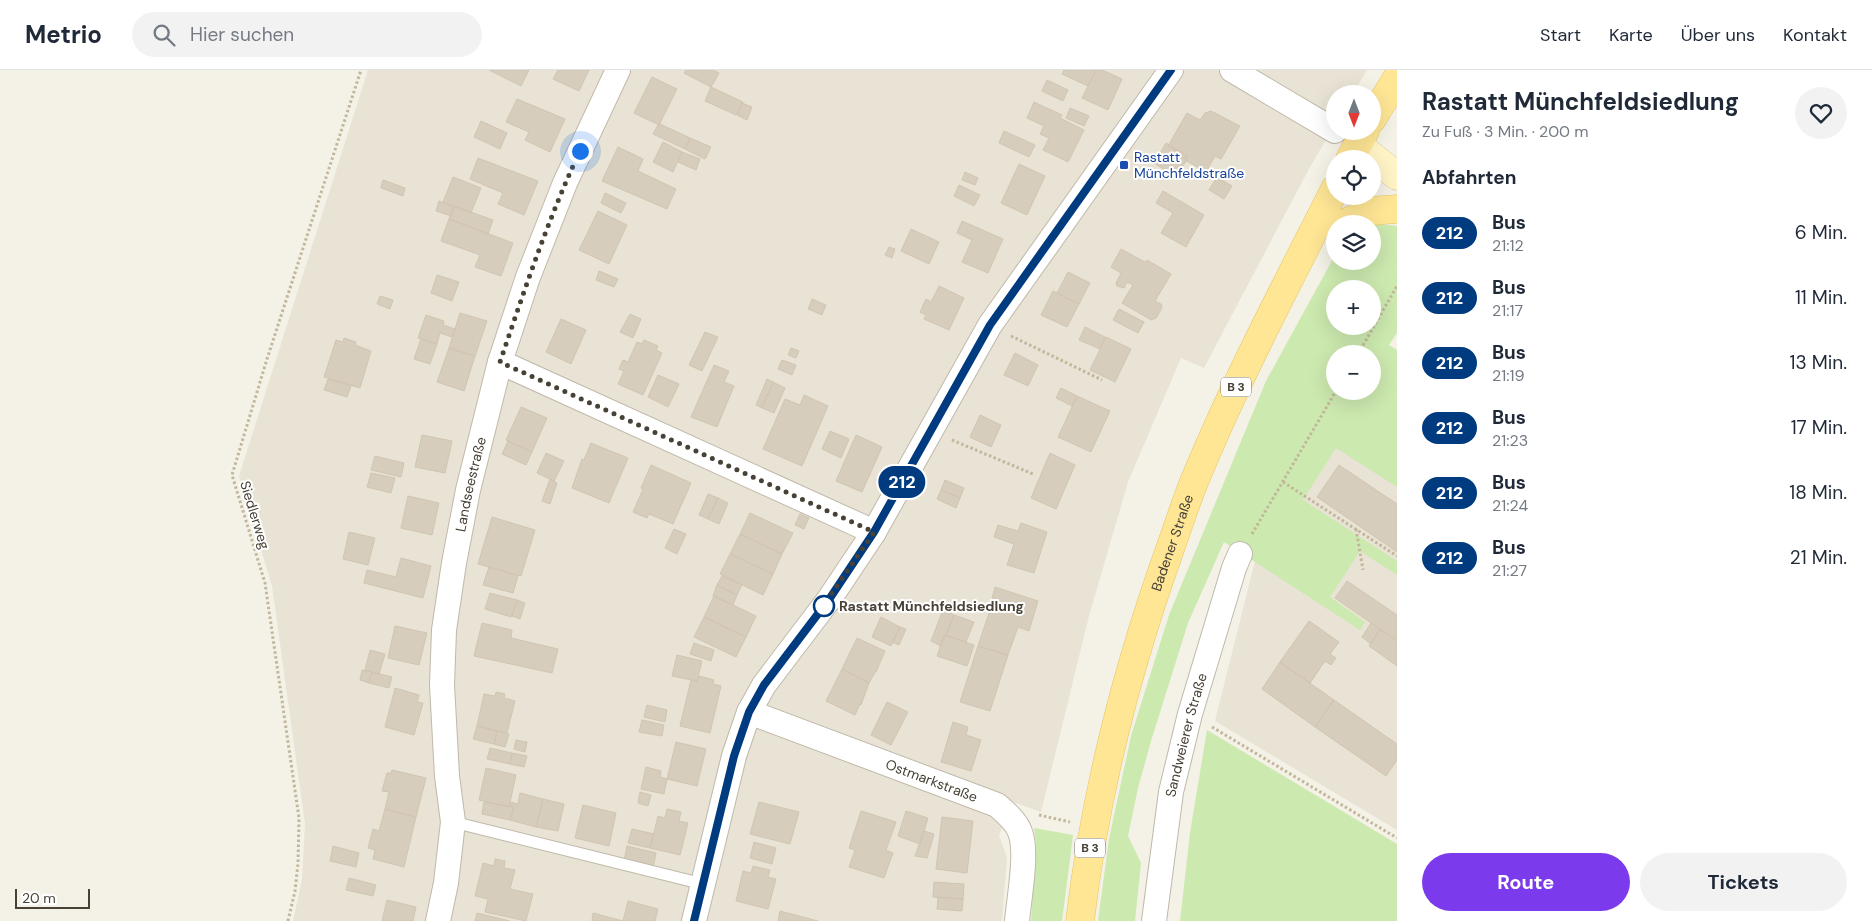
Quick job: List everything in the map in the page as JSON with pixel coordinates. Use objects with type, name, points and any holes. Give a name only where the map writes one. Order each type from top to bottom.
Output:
[{"type":"main road","points":[[1381,104],[1397,78]]},
{"type":"main road","name":"Badener Straße","points":[[1080,921],[1086,875],[1104,775],[1123,695],[1154,593],[1194,484],[1244,370],[1327,205]]},
{"type":"main road","points":[[1362,215],[1370,211],[1397,209]]},
{"type":"main road","points":[[1302,254],[1326,235]]},
{"type":"street","name":"Landseestraße","points":[[438,921],[446,883],[453,822],[447,776],[442,686],[444,630],[468,490],[500,362],[528,277],[565,183],[618,70]]},
{"type":"street","points":[[1232,70],[1326,125]]},
{"type":"street","points":[[694,921],[734,756],[749,712],[764,685],[830,598],[874,532],[990,325],[1162,73]]},
{"type":"street","points":[[1350,140],[1397,176]]},
{"type":"street","points":[[500,362],[874,532]]},
{"type":"street","name":"Sandweierer Straße","points":[[1154,921],[1171,792],[1190,714],[1234,568],[1240,554]]},
{"type":"street","name":"Ostmarkstraße","points":[[749,712],[997,805],[1011,818],[1019,830],[1023,844],[1016,921]]},
{"type":"lane","points":[[453,822],[703,884]]},
{"type":"path","name":"Siedlerweg","points":[[288,921],[295,891],[298,864],[298,818],[265,583],[232,475],[266,359],[361,70]]},
{"type":"path","points":[[1363,345],[1397,286]]},
{"type":"path","points":[[990,325],[1102,380]]},
{"type":"path","points":[[1240,554],[1331,400]]},
{"type":"path","points":[[930,431],[1033,474]]},
{"type":"path","points":[[1283,482],[1397,556]]},
{"type":"path","points":[[1356,529],[1363,570]]},
{"type":"path","points":[[1190,714],[1397,838]]},
{"type":"shaded area","points":[[368,70],[1367,70],[1358,85],[1326,85],[1326,140],[1204,368],[1181,358],[1128,482],[1089,616],[1041,812],[1013,802],[999,835],[1007,858],[1002,921],[293,921],[302,879],[305,824],[272,586],[239,476]]},
{"type":"shaded area","points":[[1381,354],[1397,364],[1397,830],[1215,721],[1257,553],[1366,400],[1381,400]]},
{"type":"green space","points":[[1381,224],[1397,226],[1397,333],[1389,345],[1397,350],[1397,487],[1336,448],[1303,500],[1397,561],[1397,575],[1360,551],[1330,597],[1365,622],[1360,630],[1224,542],[1188,623],[1138,788],[1128,836],[1141,863],[1135,921],[1098,921],[1109,839],[1131,736],[1169,615],[1266,381],[1327,270],[1381,270]]},
{"type":"green space","points":[[1207,730],[1397,844],[1397,921],[1180,921],[1190,833]]},
{"type":"green space","points":[[1034,828],[1073,835],[1062,921],[1031,921],[1036,843]]},
{"type":"building","points":[[489,70],[529,70],[521,86]]},
{"type":"building","points":[[558,70],[589,70],[579,91],[553,79]]},
{"type":"building","points":[[686,70],[713,70],[719,73],[711,87],[684,73]]},
{"type":"building","points":[[1064,70],[1096,70],[1088,86],[1062,74]]},
{"type":"building","points":[[1096,70],[1102,70],[1122,79],[1108,110],[1082,98]]},
{"type":"building","points":[[652,77],[677,89],[659,125],[634,113]]},
{"type":"building","points":[[1047,80],[1068,90],[1063,101],[1042,91]]},
{"type":"building","points":[[711,87],[743,102],[736,115],[705,101]]},
{"type":"building","points":[[517,99],[565,119],[550,152],[525,140],[529,132],[506,122]]},
{"type":"building","points":[[1034,102],[1062,115],[1060,118],[1084,130],[1068,162],[1043,150],[1049,138],[1040,134],[1044,126],[1027,118]]},
{"type":"building","points":[[742,103],[752,107],[747,120],[737,115]]},
{"type":"building","points":[[1070,108],[1089,116],[1084,126],[1066,118]]},
{"type":"building","points":[[1211,111],[1240,126],[1221,159],[1215,156],[1206,172],[1185,160],[1187,156],[1168,146],[1187,113],[1200,120],[1205,113]]},
{"type":"building","points":[[481,121],[507,133],[500,149],[474,137]]},
{"type":"building","points":[[660,124],[690,138],[685,149],[653,134]]},
{"type":"building","points":[[1004,131],[1035,145],[1029,157],[999,143]]},
{"type":"building","points":[[690,138],[711,147],[705,159],[685,149]]},
{"type":"building","points":[[663,142],[682,152],[673,172],[653,162]]},
{"type":"building","points":[[1166,143],[1187,156],[1176,177],[1154,163]]},
{"type":"building","points":[[618,147],[643,159],[638,171],[676,189],[667,209],[602,181]]},
{"type":"building","points":[[682,152],[700,159],[696,170],[678,162]]},
{"type":"building","points":[[478,158],[538,181],[524,215],[498,204],[503,193],[470,179]]},
{"type":"building","points":[[1019,164],[1045,176],[1027,215],[1001,203]]},
{"type":"building","points":[[965,172],[978,178],[975,185],[962,180]]},
{"type":"building","points":[[453,177],[481,188],[471,213],[443,202]]},
{"type":"building","points":[[1217,177],[1232,186],[1224,199],[1209,190]]},
{"type":"building","points":[[383,180],[405,188],[403,196],[381,188]]},
{"type":"building","points":[[959,185],[980,195],[974,206],[954,196]]},
{"type":"building","points":[[1163,191],[1204,215],[1186,247],[1161,233],[1173,213],[1156,203]]},
{"type":"building","points":[[605,193],[626,203],[621,213],[601,203]]},
{"type":"building","points":[[439,201],[454,207],[451,216],[436,211]]},
{"type":"building","points":[[454,206],[493,220],[488,234],[449,219]]},
{"type":"building","points":[[598,211],[627,225],[609,264],[579,250]]},
{"type":"building","points":[[449,219],[513,243],[501,276],[475,267],[480,255],[441,241]]},
{"type":"building","points":[[962,221],[1003,239],[988,273],[962,262],[972,240],[957,233]]},
{"type":"building","points":[[911,229],[939,242],[929,264],[901,251]]},
{"type":"building","points":[[889,247],[895,249],[892,258],[885,255]]},
{"type":"building","points":[[1121,249],[1145,262],[1147,260],[1171,274],[1155,301],[1161,304],[1162,308],[1156,318],[1151,320],[1122,303],[1133,285],[1127,282],[1124,288],[1117,286],[1116,283],[1121,273],[1111,267]]},
{"type":"building","points":[[599,271],[618,279],[614,287],[596,280]]},
{"type":"building","points":[[1068,272],[1090,283],[1079,304],[1057,293]]},
{"type":"building","points":[[437,275],[459,282],[452,301],[431,293]]},
{"type":"building","points":[[939,286],[964,298],[949,330],[924,319],[926,315],[920,312],[926,299],[931,302]]},
{"type":"building","points":[[1053,291],[1079,304],[1067,327],[1041,315]]},
{"type":"building","points":[[380,296],[393,300],[390,309],[377,304]]},
{"type":"building","points":[[812,299],[826,305],[822,315],[808,309]]},
{"type":"building","points":[[1119,309],[1144,322],[1138,333],[1113,320]]},
{"type":"building","points":[[460,313],[487,321],[475,356],[449,348]]},
{"type":"building","points":[[630,314],[641,319],[633,338],[620,332]]},
{"type":"building","points":[[426,315],[444,321],[443,325],[455,329],[452,337],[440,333],[437,344],[418,338]]},
{"type":"building","points":[[561,319],[586,330],[571,364],[546,352]]},
{"type":"building","points":[[1085,327],[1105,337],[1100,349],[1079,340]]},
{"type":"building","points":[[705,332],[718,337],[702,371],[689,365]]},
{"type":"building","points":[[1106,337],[1131,349],[1115,382],[1090,370]]},
{"type":"building","points":[[344,338],[356,342],[355,345],[371,351],[360,388],[324,377],[336,340],[343,342]]},
{"type":"building","points":[[421,339],[437,344],[430,364],[414,359]]},
{"type":"building","points":[[644,340],[658,346],[656,350],[662,353],[643,395],[618,384],[624,371],[619,369],[623,360],[628,362],[637,342],[642,344]]},
{"type":"building","points":[[449,348],[475,356],[464,391],[437,382]]},
{"type":"building","points":[[791,348],[799,351],[796,358],[788,355]]},
{"type":"building","points":[[1015,353],[1038,365],[1028,386],[1004,375]]},
{"type":"building","points":[[782,360],[796,365],[792,375],[778,369]]},
{"type":"building","points":[[714,365],[729,371],[724,382],[734,386],[717,427],[691,417]]},
{"type":"building","points":[[658,375],[679,384],[668,407],[648,397]]},
{"type":"building","points":[[328,379],[351,386],[347,397],[324,390]]},
{"type":"building","points":[[767,379],[773,382],[762,408],[756,405]]},
{"type":"building","points":[[773,382],[785,388],[774,413],[762,408]]},
{"type":"building","points":[[1061,388],[1077,396],[1072,406],[1056,398]]},
{"type":"building","points":[[804,395],[828,406],[802,466],[763,449],[785,399],[800,405]]},
{"type":"building","points":[[1077,396],[1110,411],[1091,452],[1058,437]]},
{"type":"building","points":[[521,407],[547,418],[532,452],[506,440]]},
{"type":"building","points":[[980,415],[1001,425],[991,447],[970,437]]},
{"type":"building","points":[[830,431],[849,439],[841,458],[822,449]]},
{"type":"building","points":[[422,435],[452,441],[445,473],[415,467]]},
{"type":"building","points":[[856,435],[882,447],[862,492],[836,481]]},
{"type":"building","points":[[508,441],[532,452],[526,465],[502,454]]},
{"type":"building","points":[[591,443],[628,458],[609,503],[572,488],[582,459],[584,460]]},
{"type":"building","points":[[546,453],[564,461],[554,481],[537,473]]},
{"type":"building","points":[[1050,453],[1075,465],[1056,509],[1031,498]]},
{"type":"building","points":[[375,456],[404,463],[401,477],[371,470]]},
{"type":"building","points":[[651,465],[691,483],[673,524],[649,514],[647,518],[633,512]]},
{"type":"building","points":[[1339,465],[1397,504],[1397,552],[1317,497]]},
{"type":"building","points":[[371,473],[395,478],[391,493],[367,487]]},
{"type":"building","points":[[550,479],[557,483],[550,504],[542,501]]},
{"type":"building","points":[[945,480],[964,488],[960,498],[941,490]]},
{"type":"building","points":[[941,490],[960,498],[956,508],[937,499]]},
{"type":"building","points":[[708,494],[718,498],[708,519],[699,515]]},
{"type":"building","points":[[408,496],[439,503],[432,535],[401,528]]},
{"type":"building","points":[[718,498],[728,503],[719,524],[708,519]]},
{"type":"building","points":[[750,513],[793,533],[782,554],[740,534]]},
{"type":"building","points":[[800,514],[809,518],[804,529],[795,525]]},
{"type":"building","points":[[492,517],[535,530],[521,576],[478,564]]},
{"type":"building","points":[[1021,523],[1047,532],[1034,573],[1007,565],[1014,544],[994,537],[998,525],[1018,531]]},
{"type":"building","points":[[674,529],[686,534],[677,554],[665,548]]},
{"type":"building","points":[[349,532],[375,538],[368,565],[343,559]]},
{"type":"building","points":[[740,534],[782,554],[773,574],[730,554]]},
{"type":"building","points":[[730,554],[773,574],[763,595],[720,574]]},
{"type":"building","points":[[401,558],[431,566],[423,598],[364,583],[367,570],[396,577]]},
{"type":"building","points":[[489,567],[518,576],[513,593],[483,585]]},
{"type":"building","points":[[722,576],[742,585],[737,595],[717,585]]},
{"type":"building","points":[[1347,581],[1397,615],[1397,641],[1335,598]]},
{"type":"building","points":[[717,585],[737,595],[733,605],[713,596]]},
{"type":"building","points":[[995,587],[1038,601],[1029,631],[1018,627],[1008,655],[978,646],[994,598],[992,598]]},
{"type":"building","points":[[490,593],[517,600],[511,617],[485,609]]},
{"type":"building","points":[[714,596],[756,616],[746,637],[704,617]]},
{"type":"building","points":[[517,600],[525,603],[520,619],[512,616]]},
{"type":"building","points":[[943,610],[954,615],[941,646],[931,641]]},
{"type":"building","points":[[954,615],[974,622],[966,642],[946,635]]},
{"type":"building","points":[[704,617],[746,637],[736,657],[694,637]]},
{"type":"building","points":[[881,617],[900,627],[891,646],[872,637]]},
{"type":"building","points":[[1309,621],[1339,642],[1330,654],[1336,658],[1331,665],[1325,661],[1310,683],[1280,662]]},
{"type":"building","points":[[482,623],[512,630],[511,638],[558,649],[552,673],[474,656]]},
{"type":"building","points":[[1371,623],[1380,629],[1371,644],[1362,637]]},
{"type":"building","points":[[395,626],[427,633],[419,665],[388,658]]},
{"type":"building","points":[[900,627],[906,629],[899,645],[892,642]]},
{"type":"building","points":[[1380,629],[1397,641],[1397,666],[1369,646]]},
{"type":"building","points":[[944,635],[974,645],[967,666],[937,656]]},
{"type":"building","points":[[857,638],[885,651],[869,683],[842,669]]},
{"type":"building","points":[[694,643],[714,650],[711,661],[690,654]]},
{"type":"building","points":[[978,646],[1008,655],[990,711],[960,702]]},
{"type":"building","points":[[370,650],[385,654],[379,674],[365,670]]},
{"type":"building","points":[[677,655],[702,661],[697,681],[672,676]]},
{"type":"building","points":[[1280,662],[1334,700],[1315,727],[1262,689]]},
{"type":"building","points":[[842,669],[869,683],[855,715],[826,701]]},
{"type":"building","points":[[362,670],[372,672],[369,683],[360,680]]},
{"type":"building","points":[[372,672],[392,677],[389,688],[369,683]]},
{"type":"building","points":[[699,676],[714,680],[713,684],[721,686],[710,733],[680,726],[691,680],[697,681]]},
{"type":"building","points":[[395,688],[419,695],[417,702],[423,703],[414,735],[385,727]]},
{"type":"building","points":[[496,692],[505,694],[504,698],[515,701],[507,733],[477,726],[484,694],[495,696]]},
{"type":"building","points":[[1334,700],[1397,744],[1397,760],[1386,776],[1315,727]]},
{"type":"building","points":[[887,702],[908,712],[891,745],[871,735]]},
{"type":"building","points":[[647,705],[667,710],[665,722],[644,717]]},
{"type":"building","points":[[642,720],[664,725],[662,736],[639,732]]},
{"type":"building","points":[[953,722],[968,727],[966,735],[981,740],[971,771],[941,762]]},
{"type":"building","points":[[477,726],[497,731],[494,744],[473,739]]},
{"type":"building","points":[[497,731],[509,734],[505,747],[494,744]]},
{"type":"building","points":[[516,740],[527,742],[525,752],[514,749]]},
{"type":"building","points":[[676,742],[706,749],[697,786],[667,779]]},
{"type":"building","points":[[490,748],[512,753],[510,764],[487,759]]},
{"type":"building","points":[[512,753],[527,756],[524,767],[510,764]]},
{"type":"building","points":[[646,767],[661,771],[660,777],[667,779],[664,794],[641,789]]},
{"type":"building","points":[[486,768],[516,775],[509,807],[479,800]]},
{"type":"building","points":[[392,770],[426,778],[416,817],[385,809],[389,792],[382,791],[387,773],[391,773]]},
{"type":"building","points":[[640,792],[651,795],[648,806],[638,803]]},
{"type":"building","points":[[520,793],[543,799],[536,827],[510,820],[514,807],[509,805],[510,802],[518,804]]},
{"type":"building","points":[[543,799],[564,804],[558,831],[536,827]]},
{"type":"building","points":[[484,802],[514,807],[510,820],[482,814]]},
{"type":"building","points":[[759,802],[799,812],[790,844],[750,834]]},
{"type":"building","points":[[583,805],[616,813],[609,846],[575,838]]},
{"type":"building","points":[[385,809],[416,817],[404,867],[373,859],[375,850],[368,848],[373,829],[379,831]]},
{"type":"building","points":[[667,809],[681,812],[679,821],[688,823],[680,855],[650,848],[658,816],[665,818]]},
{"type":"building","points":[[861,811],[896,822],[886,850],[893,853],[884,878],[849,867],[855,850],[849,848]]},
{"type":"building","points":[[906,811],[928,818],[920,844],[898,836]]},
{"type":"building","points":[[942,817],[973,821],[967,873],[936,869]]},
{"type":"building","points":[[632,829],[654,834],[650,848],[628,843]]},
{"type":"building","points":[[924,831],[934,834],[927,858],[915,856]]},
{"type":"building","points":[[754,842],[776,848],[772,864],[750,858]]},
{"type":"building","points":[[333,846],[359,853],[356,867],[330,861]]},
{"type":"building","points":[[627,846],[656,853],[653,868],[624,861]]},
{"type":"building","points":[[495,859],[505,861],[504,868],[515,870],[510,889],[533,894],[526,921],[485,912],[488,899],[475,896],[483,863],[494,866]]},
{"type":"building","points":[[753,866],[770,870],[768,877],[776,879],[768,909],[736,901],[743,871],[751,873]]},
{"type":"building","points":[[349,878],[376,885],[373,896],[346,890]]},
{"type":"building","points":[[934,882],[964,884],[963,899],[933,897]]},
{"type":"building","points":[[938,897],[963,899],[962,911],[937,909]]},
{"type":"building","points":[[387,900],[416,907],[413,921],[382,921]]},
{"type":"building","points":[[628,901],[658,909],[655,921],[623,921]]},
{"type":"building","points":[[780,911],[818,921],[778,921]]},
{"type":"building","points":[[477,913],[510,921],[475,921]]},
{"type":"building","points":[[593,913],[623,921],[592,921]]},
{"type":"bus line","name":"212","points":[[694,921],[734,756],[749,712],[764,685],[830,598],[874,532],[990,325],[1171,70]]},
{"type":"place","name":"Rastatt Münchfeldstraße","points":[[1124,165]]},
{"type":"place","name":"Rastatt Münchfeldsiedlung","points":[[824,606]]},
{"type":"route","points":[[580,151],[565,183],[528,277],[500,362],[874,532],[819,612],[824,606]]}]
